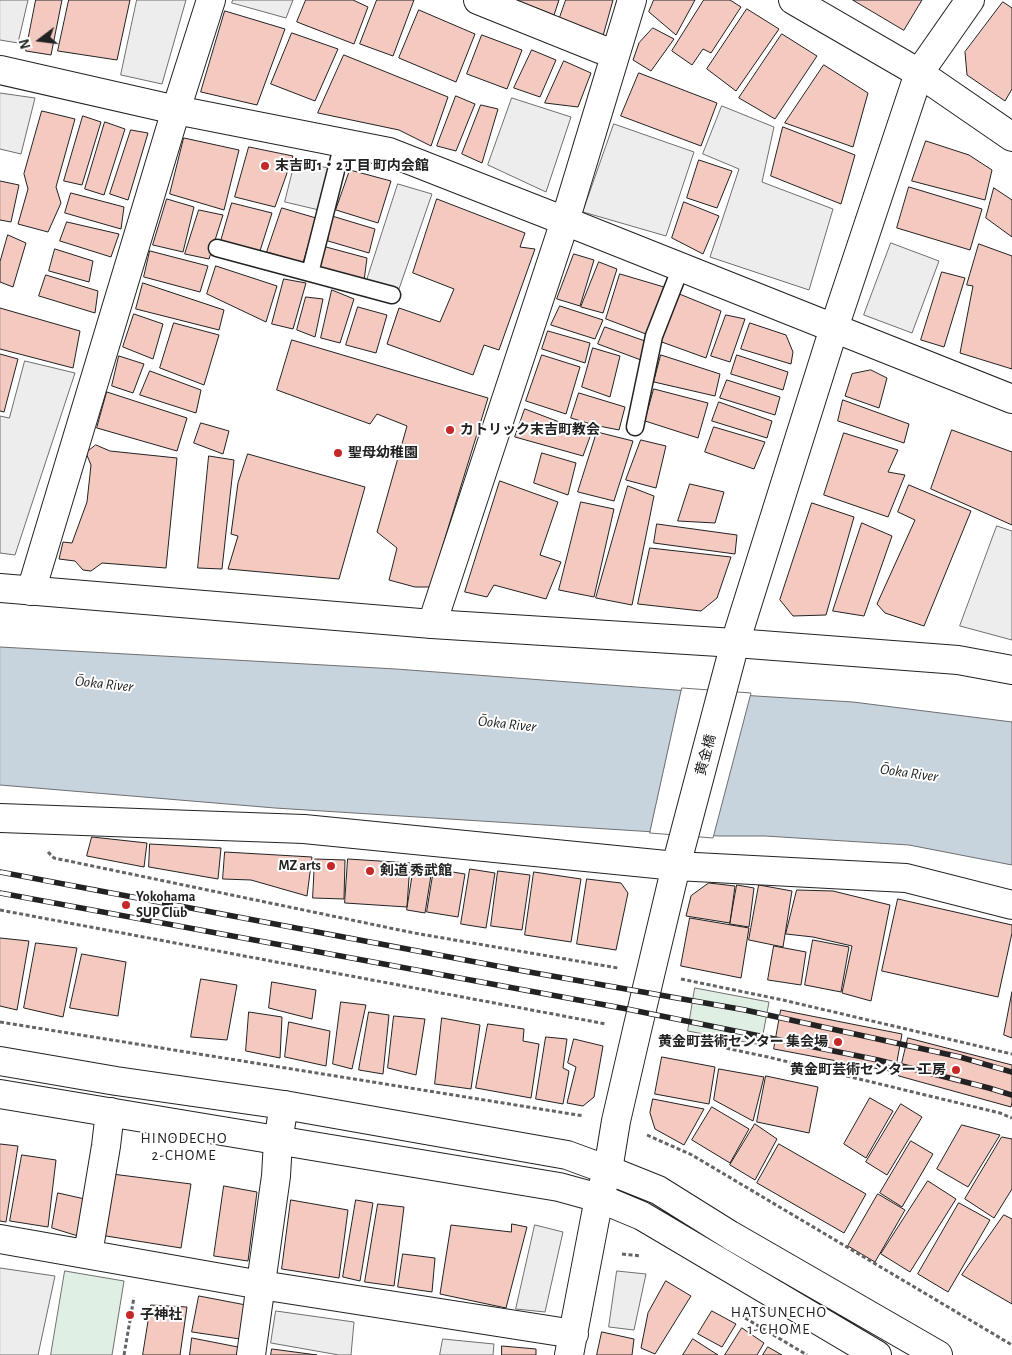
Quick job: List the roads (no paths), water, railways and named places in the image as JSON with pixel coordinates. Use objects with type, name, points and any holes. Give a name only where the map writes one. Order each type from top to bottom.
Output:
[{"type":"street","points":[[31,591],[211,0]]},
{"type":"street","points":[[478,0],[615,54]]},
{"type":"street","points":[[432,624],[565,221],[632,0]]},
{"type":"street","points":[[793,0],[919,74],[1012,137]]},
{"type":"street","name":"黄金橋","points":[[571,1344],[599,1198],[608,1170],[616,1121],[676,866],[735,643],[834,328],[919,74],[970,0]]},
{"type":"street","points":[[0,70],[176,110],[389,152],[1012,399]]},
{"type":"street","points":[[0,588],[432,624],[735,643],[958,660],[1012,670]]},
{"type":"street","points":[[7,818],[304,830],[676,866],[906,878],[1012,905]]},
{"type":"street","points":[[0,1061],[116,1081],[284,1105],[567,1155],[658,1190],[730,1235],[938,1355]]},
{"type":"street","points":[[0,1094],[559,1187],[599,1198],[642,1216],[877,1355]]},
{"type":"street","points":[[251,1355],[284,1105]]},
{"type":"street","points":[[88,1254],[110,1112]]},
{"type":"street","points":[[0,1239],[261,1285],[571,1344]]},
{"type":"lane","points":[[310,273],[343,143]]},
{"type":"lane","points":[[217,248],[392,295]]},
{"type":"lane","points":[[635,427],[654,336],[682,268]]},
{"type":"water","name":"Ōoka River","points":[[0,647],[396,669],[853,702],[1012,722],[1012,865],[909,845],[765,836],[718,836],[275,808],[0,785]]},
{"type":"railway","points":[[0,872],[518,970],[745,1010],[960,1057],[1012,1072]]},
{"type":"railway","points":[[0,893],[627,1009],[878,1060],[1012,1095]]},
{"type":"place","name":"末吉町1・2丁目 町内会館","points":[[265,166]]},
{"type":"place","name":"カトリック末吉町教会","points":[[450,430]]},
{"type":"place","name":"聖母幼稚園","points":[[338,453]]},
{"type":"place","name":"MZ arts","points":[[331,866]]},
{"type":"place","name":"剣道 秀武館","points":[[370,871]]},
{"type":"place","name":"Yokohama SUP Club","points":[[126,905]]},
{"type":"place","name":"黄金町芸術センター 集会場","points":[[838,1042]]},
{"type":"place","name":"黄金町芸術センター 工房","points":[[956,1070]]},
{"type":"place","name":"子神社","points":[[130,1315]]},
{"type":"district","name":"HINODECHO 2-CHOME","points":[[184,1146]]},
{"type":"district","name":"HATSUNECHO 1-CHOME","points":[[779,1320]]}]
